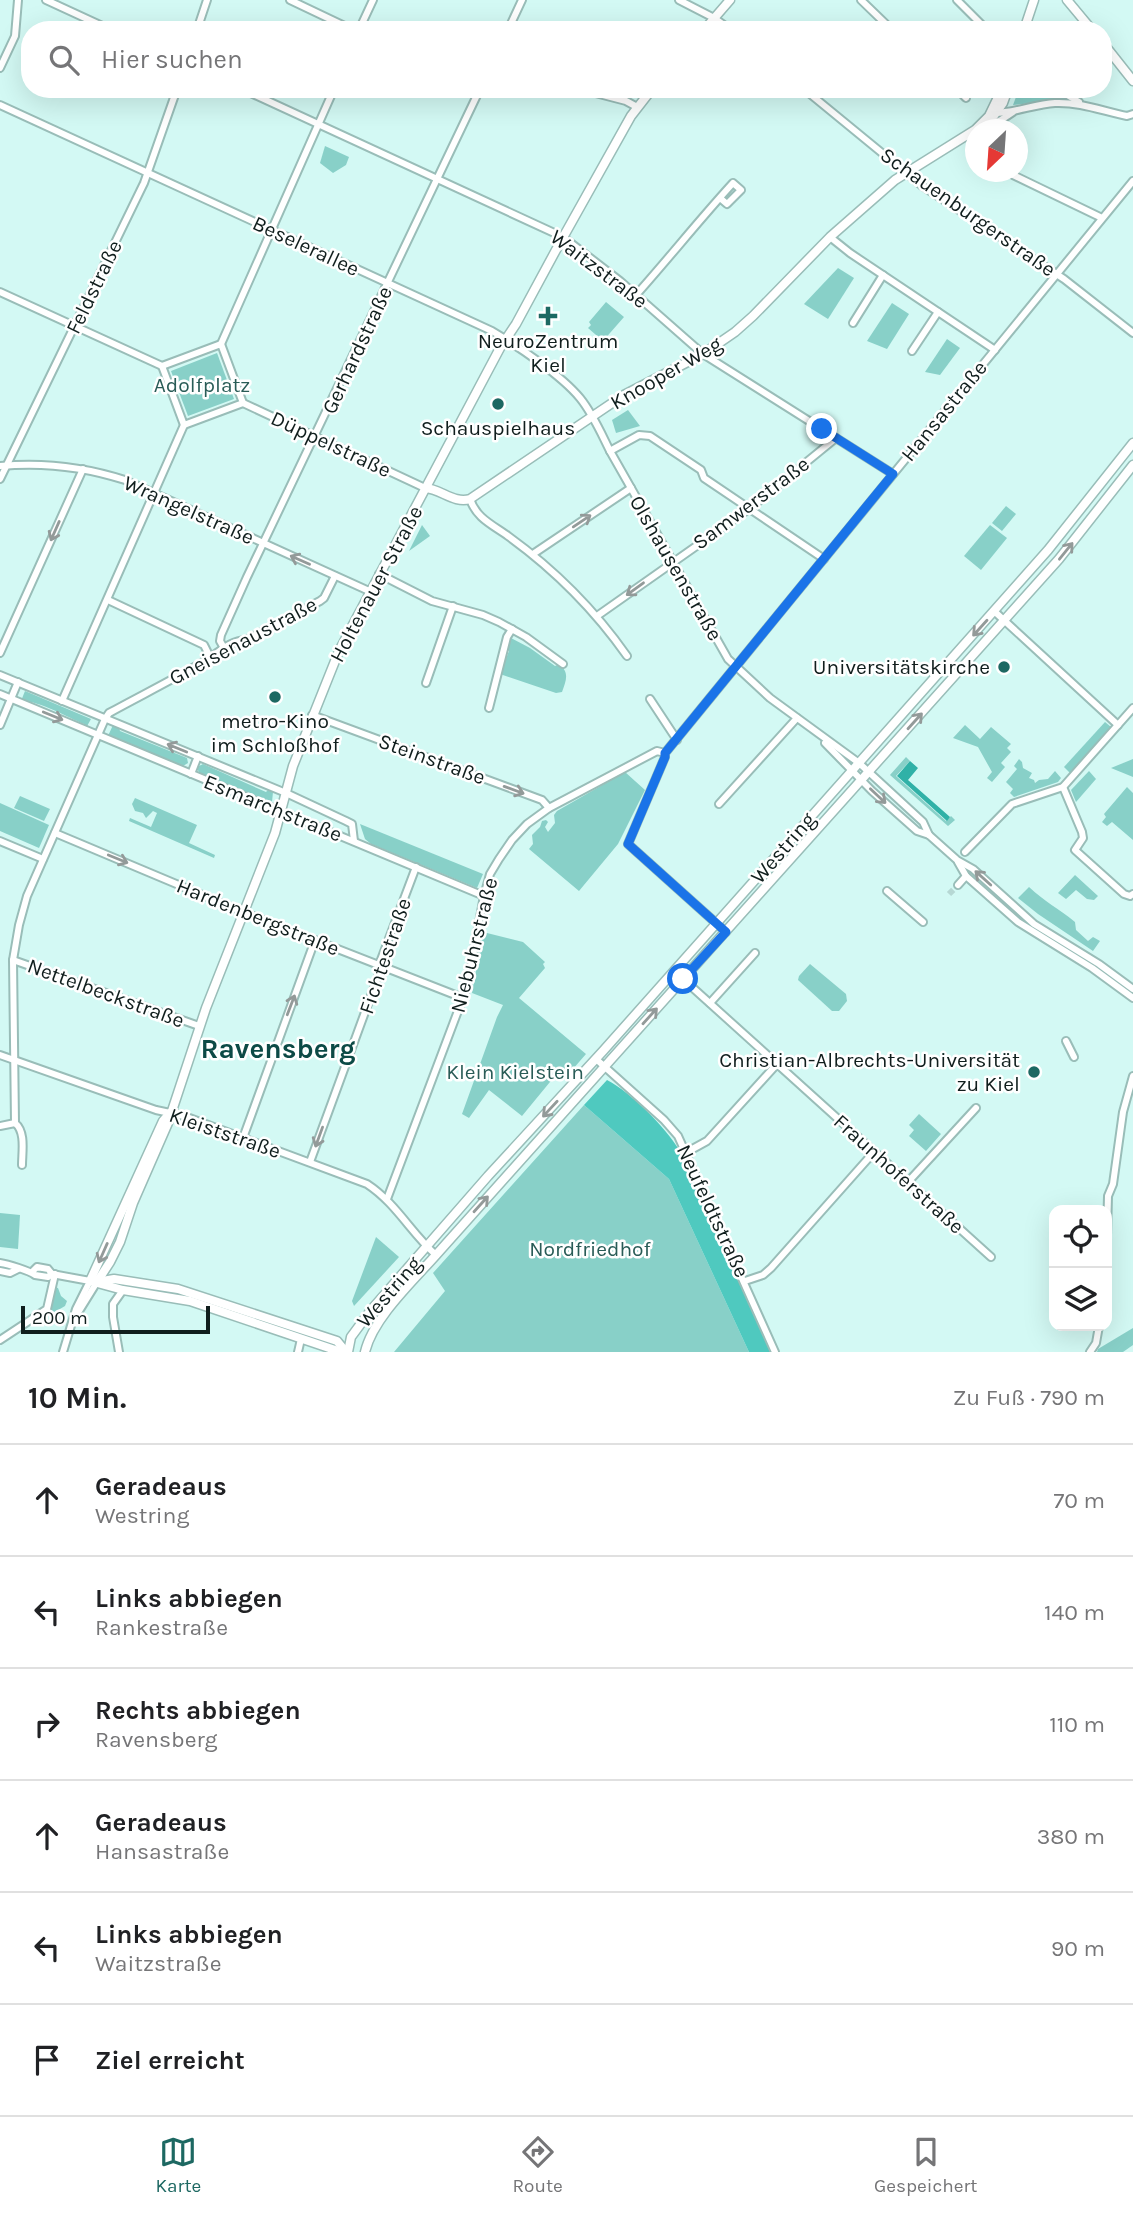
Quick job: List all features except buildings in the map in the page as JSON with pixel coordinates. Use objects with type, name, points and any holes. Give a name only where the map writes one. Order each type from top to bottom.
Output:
[{"type":"main road","points":[[712,21],[730,0]]},
{"type":"main road","points":[[1027,21],[1034,0]]},
{"type":"main road","points":[[1033,21],[1040,0]]},
{"type":"main road","points":[[1068,0],[1085,21]]},
{"type":"main road","points":[[1112,54],[1133,81]]},
{"type":"main road","name":"Holtenauer Straße","points":[[90,1281],[110,1262],[120,1242],[133,1203],[168,1123],[199,1027],[282,811],[293,765],[339,651],[506,339],[644,98]]},
{"type":"main road","name":"Knooper Weg","points":[[464,500],[624,395],[703,354],[735,332],[830,237],[881,193],[982,124],[994,113],[999,98]]},
{"type":"main road","name":"Knooper Weg","points":[[989,119],[1003,98]]},
{"type":"main road","name":"Knooper Weg","points":[[907,174],[965,140]]},
{"type":"main road","name":"Westring","points":[[345,1352],[351,1337],[371,1311],[488,1176],[596,1059],[1048,551],[1133,443]]},
{"type":"main road","name":"Westring","points":[[366,1349],[378,1324],[436,1255],[1059,559],[1133,465]]},
{"type":"main road","name":"Düppelstraße","points":[[427,486],[464,500]]},
{"type":"main road","points":[[90,1281],[114,1279],[187,1291],[337,1341],[345,1352]]},
{"type":"main road","points":[[90,1281],[123,1290],[190,1301],[345,1352]]},
{"type":"main road","name":"Westring","points":[[337,1341],[351,1337]]},
{"type":"main road","points":[[357,1352],[366,1349]]},
{"type":"street","points":[[0,68],[15,36],[18,0]]},
{"type":"street","points":[[46,0],[92,21]]},
{"type":"street","points":[[200,21],[207,0]]},
{"type":"street","points":[[290,0],[334,21]]},
{"type":"street","points":[[363,21],[373,0]]},
{"type":"street","points":[[512,21],[522,0]]},
{"type":"street","points":[[679,0],[718,21]]},
{"type":"street","points":[[861,0],[883,21]]},
{"type":"street","points":[[957,0],[978,21]]},
{"type":"street","name":"Feldstraße","points":[[0,480],[4,466],[148,171],[174,98]]},
{"type":"street","name":"Waitzstraße","points":[[261,98],[563,237],[636,295],[703,354],[893,474]]},
{"type":"street","points":[[184,425],[243,403],[221,344],[330,98]]},
{"type":"street","name":"Gerhardstraße","points":[[224,648],[220,641],[221,635],[476,98]]},
{"type":"street","points":[[614,98],[637,107]]},
{"type":"street","name":"Schauenburgerstraße","points":[[815,98],[907,174],[1056,275],[1133,333]]},
{"type":"street","points":[[1072,98],[1080,103],[1124,115],[1133,114]]},
{"type":"street","points":[[994,113],[1047,104],[1080,103]]},
{"type":"street","name":"Beselerallee","points":[[0,105],[148,171],[506,339],[569,388],[592,416]]},
{"type":"street","points":[[1003,119],[1019,110]]},
{"type":"street","name":"Hansastraße","points":[[677,740],[1133,181]]},
{"type":"street","points":[[1027,182],[1102,218]]},
{"type":"street","points":[[636,295],[720,198]]},
{"type":"street","points":[[830,237],[995,350]]},
{"type":"street","points":[[853,323],[883,275]]},
{"type":"street","points":[[0,292],[162,366],[221,344]]},
{"type":"street","points":[[912,351],[938,312]]},
{"type":"street","points":[[62,701],[184,425],[162,366]]},
{"type":"street","name":"Düppelstraße","points":[[243,403],[427,486]]},
{"type":"street","name":"Olshausenstraße","points":[[592,416],[672,563],[720,646],[736,666],[766,695],[859,763],[923,822],[929,835]]},
{"type":"street","points":[[610,451],[639,435],[650,436],[701,470],[704,478],[824,559]]},
{"type":"street","name":"Samwerstraße","points":[[597,616],[749,509],[836,438]]},
{"type":"street","name":"Wrangelstraße","points":[[4,466],[83,469],[125,481],[369,592]]},
{"type":"street","points":[[0,653],[83,469]]},
{"type":"street","points":[[533,554],[631,488]]},
{"type":"street","points":[[464,500],[479,516],[557,574],[597,616],[627,656]]},
{"type":"street","points":[[379,574],[432,601],[483,615],[512,629],[563,664]]},
{"type":"street","name":"Gneisenaustraße","points":[[105,719],[109,713],[211,657],[236,640],[249,638],[320,601],[335,576]]},
{"type":"street","points":[[108,600],[204,645],[211,657]]},
{"type":"street","points":[[426,682],[453,606]]},
{"type":"street","points":[[994,611],[1118,725]]},
{"type":"street","points":[[489,708],[507,637],[512,629]]},
{"type":"street","name":"Esmarchstraße","points":[[0,675],[286,793],[350,823],[354,830],[354,841]]},
{"type":"street","points":[[0,725],[18,682]]},
{"type":"street","name":"Esmarchstraße","points":[[0,694],[484,895]]},
{"type":"street","points":[[650,699],[677,740]]},
{"type":"street","points":[[957,860],[1012,804],[1063,787],[1133,708]]},
{"type":"street","name":"Steinstraße","points":[[312,715],[542,800],[549,808]]},
{"type":"street","points":[[719,804],[797,718]]},
{"type":"street","points":[[15,1124],[13,960],[21,918],[43,859],[105,719]]},
{"type":"street","name":"Olshausenstraße","points":[[812,730],[917,831],[929,835],[957,860],[973,869],[1034,924],[1099,964],[1133,989]]},
{"type":"street","name":"Niebuhrstraße","points":[[387,1199],[467,987],[490,874],[512,840],[527,824],[549,808],[657,751],[665,753],[677,740]]},
{"type":"street","points":[[665,753],[628,844],[726,932]]},
{"type":"street","name":"Esmarchstraße","points":[[191,774],[198,756]]},
{"type":"street","points":[[1063,787],[1083,832],[1083,838],[1075,850],[1124,894],[1133,894]]},
{"type":"street","name":"Hardenbergstraße","points":[[55,833],[243,912],[463,998]]},
{"type":"street","points":[[0,841],[43,859]]},
{"type":"street","name":"Olshausenstraße","points":[[957,860],[966,876],[1029,929],[1093,968],[1133,998]]},
{"type":"street","name":"Fichtestraße","points":[[310,1162],[416,867]]},
{"type":"street","points":[[764,870],[774,878]]},
{"type":"street","points":[[958,885],[966,876]]},
{"type":"street","points":[[887,891],[923,922]]},
{"type":"street","points":[[243,1138],[315,940]]},
{"type":"street","points":[[710,1003],[755,953]]},
{"type":"street","name":"Nettelbeckstraße","points":[[13,960],[199,1027]]},
{"type":"street","name":"Fraunhoferstraße","points":[[683,979],[991,1257]]},
{"type":"street","points":[[1066,1041],[1074,1057]]},
{"type":"street","name":"Kleiststraße","points":[[0,1055],[156,1110],[171,1112],[367,1184],[387,1199],[427,1247]]},
{"type":"street","name":"Neufeldtstraße","points":[[596,1059],[678,1136],[775,1352]]},
{"type":"street","points":[[687,1152],[707,1141],[777,1064]]},
{"type":"street","points":[[1108,1205],[1123,1112],[1133,1076]]},
{"type":"street","points":[[908,1182],[976,1108]]},
{"type":"street","points":[[0,1126],[19,1126],[22,1133],[22,1165]]},
{"type":"street","points":[[745,1281],[763,1275],[771,1268],[874,1152]]},
{"type":"street","name":"Westring","points":[[427,1247],[436,1255]]},
{"type":"street","points":[[0,1263],[32,1272],[37,1268],[48,1269],[53,1274],[90,1281]]},
{"type":"street","points":[[0,1272],[10,1273],[18,1269]]},
{"type":"street","points":[[0,1340],[48,1306],[53,1274]]},
{"type":"street","name":"Holtenauer Straße","points":[[63,1352],[90,1281]]},
{"type":"street","points":[[119,1352],[113,1304],[123,1290]]},
{"type":"street","points":[[1091,1351],[1097,1331]]},
{"type":"street","points":[[298,1352],[301,1339]]},
{"type":"green space","points":[[1016,98],[1069,99],[1013,105]]},
{"type":"green space","points":[[325,146],[349,157],[346,165],[333,173],[320,163]]},
{"type":"green space","points":[[838,268],[854,278],[828,319],[804,304]]},
{"type":"green space","points":[[606,302],[624,317],[603,341],[588,328],[591,325],[589,322]]},
{"type":"green space","points":[[892,303],[909,314],[887,349],[867,341]]},
{"type":"green space","points":[[947,339],[960,348],[940,375],[925,372]]},
{"type":"green space","name":"Adolfplatz","points":[[217,353],[234,399],[188,416],[171,371]]},
{"type":"green space","points":[[628,410],[640,426],[616,433],[612,420]]},
{"type":"green space","points":[[1006,506],[1016,514],[1002,531],[992,523]]},
{"type":"green space","points":[[422,525],[430,536],[409,551]]},
{"type":"green space","points":[[990,525],[1007,538],[981,570],[964,556]]},
{"type":"green space","points":[[511,638],[555,666],[559,664],[565,670],[562,692],[556,693],[500,674]]},
{"type":"green space","points":[[25,691],[91,719],[86,728],[84,724],[36,703],[21,701]]},
{"type":"green space","points":[[1105,722],[1111,727],[1070,773],[1064,767]]},
{"type":"green space","points":[[113,725],[120,731],[187,758],[188,763],[183,766],[108,736]]},
{"type":"green space","points":[[965,725],[980,739],[991,727],[1011,744],[1007,748],[1011,752],[1001,763],[1005,767],[992,782],[987,778],[992,772],[978,747],[953,738]]},
{"type":"green space","points":[[906,757],[910,761],[896,776],[946,821],[951,816],[955,820],[948,826],[890,775]]},
{"type":"green space","points":[[1019,759],[1023,768],[1032,773],[1029,778],[1035,783],[1048,779],[1055,771],[1061,778],[1058,782],[1014,797],[1010,793],[1013,789],[1006,782],[1017,769],[1014,766]]},
{"type":"green space","points":[[1133,759],[1133,777],[1111,768]]},
{"type":"green space","points":[[203,764],[266,792],[273,792],[272,802],[199,773],[197,767]]},
{"type":"green space","points":[[1089,771],[1096,779],[1076,802],[1071,790]]},
{"type":"green space","points":[[625,772],[645,790],[618,844],[579,891],[529,849],[533,844],[532,835],[542,821],[546,820],[548,822],[545,827],[548,832],[555,823],[554,815],[557,811]]},
{"type":"green space","points":[[1127,787],[1133,793],[1133,840],[1112,822],[1107,826],[1102,822],[1106,817],[1104,814]]},
{"type":"green space","points":[[20,796],[50,809],[44,821],[14,808]]},
{"type":"green space","points":[[135,798],[197,825],[189,843],[215,855],[214,858],[129,821],[130,818],[151,827],[157,813],[153,811],[146,818],[143,813],[135,811],[132,804]]},
{"type":"green space","points":[[0,803],[49,825],[39,848],[0,831]]},
{"type":"green space","points":[[360,824],[483,874],[477,888],[371,844],[365,839]]},
{"type":"green space","points":[[1075,875],[1098,896],[1094,900],[1087,899],[1076,890],[1066,899],[1058,893]]},
{"type":"green space","points":[[1029,887],[1075,922],[1076,930],[1088,941],[1093,937],[1100,941],[1093,951],[1018,898]]},
{"type":"green space","name":"Klein Kielstein","points":[[483,932],[523,942],[545,962],[545,968],[519,998],[586,1054],[566,1077],[559,1071],[522,1116],[489,1090],[469,1118],[462,1114],[503,1005],[472,993]]},
{"type":"green space","points":[[810,964],[846,994],[847,1001],[839,1011],[832,1011],[798,980]]},
{"type":"green space","name":"Nordfriedhof","points":[[584,1105],[669,1179],[749,1352],[394,1352],[445,1291],[433,1273]]},
{"type":"green space","points":[[919,1114],[941,1134],[926,1151],[909,1136],[914,1130],[909,1125]]},
{"type":"green space","points":[[0,1213],[20,1215],[18,1249],[0,1247]]},
{"type":"green space","points":[[376,1237],[399,1257],[354,1306],[352,1301]]},
{"type":"green space","points":[[55,1287],[67,1301],[65,1306],[53,1313],[51,1309]]},
{"type":"green space","points":[[1133,1328],[1133,1345],[1123,1352],[1097,1352],[1098,1349]]},
{"type":"shaded area","points":[[910,761],[918,768],[908,780],[950,817],[947,821],[897,776]]},
{"type":"shaded area","points":[[607,1080],[647,1111],[680,1151],[772,1352],[749,1352],[669,1179],[584,1105]]},
{"type":"tunnel","points":[[949,894],[958,885]]},
{"type":"place","name":"NeuroZentrum Kiel","points":[[548,316]]},
{"type":"place","name":"Schauspielhaus","points":[[498,404]]},
{"type":"place","name":"Universitätskirche","points":[[1004,667]]},
{"type":"place","name":"metro-Kino im Schloßhof","points":[[275,697]]},
{"type":"place","name":"Christian-Albrechts-Universität zu Kiel","points":[[1034,1072]]},
{"type":"district","name":"Ravensberg","points":[[278,1048]]},
{"type":"route","points":[[683,979],[726,932],[628,844],[665,753],[893,474],[822,429]]}]
